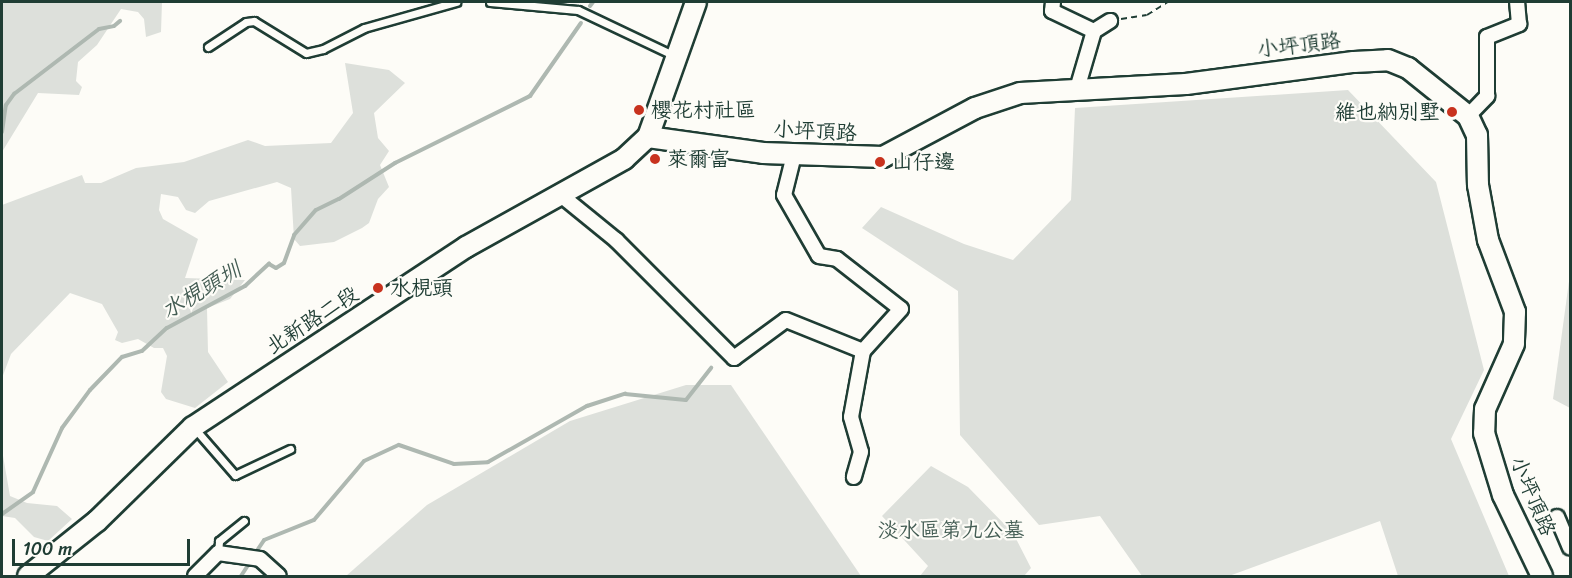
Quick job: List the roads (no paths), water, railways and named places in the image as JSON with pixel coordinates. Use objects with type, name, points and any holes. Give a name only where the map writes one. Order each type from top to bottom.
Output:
[{"type":"street","points":[[648,137],[696,2]]},
{"type":"street","points":[[1053,2],[1052,11],[1094,31]]},
{"type":"street","points":[[1468,116],[1486,96],[1487,37],[1519,24],[1517,2]]},
{"type":"street","points":[[1077,89],[1094,31],[1110,21]]},
{"type":"street","name":"小坪頂路","points":[[648,137],[794,155],[883,157],[1000,98],[1077,89],[1186,84],[1388,60],[1408,68],[1468,116],[1477,135],[1478,185],[1488,240],[1515,312],[1514,344],[1485,409],[1484,433],[1503,495],[1542,576]]},
{"type":"street","name":"北新路二段","points":[[38,574],[97,521],[193,427],[465,247],[562,196],[624,159],[648,137]]},
{"type":"street","points":[[794,155],[784,195],[819,255],[837,259],[900,309],[863,351],[851,417],[861,452],[854,477]]},
{"type":"street","points":[[562,196],[616,240],[734,358],[786,320],[863,351]]},
{"type":"street","points":[[1557,517],[1570,547]]},
{"type":"street","points":[[195,576],[218,553],[254,556],[279,576]]},
{"type":"lane","points":[[208,47],[246,22],[254,21],[306,53],[323,49],[364,28],[456,2]]},
{"type":"lane","points":[[490,2],[578,10],[677,57]]},
{"type":"lane","points":[[193,427],[235,475],[290,449]]},
{"type":"lane","points":[[218,553],[219,541],[244,521]]},
{"type":"waterway","name":"水梘頭圳","points":[[590,6],[593,2]]},
{"type":"waterway","points":[[2,132],[6,105],[14,94],[99,29],[114,26],[120,21]]},
{"type":"waterway","name":"水梘頭圳","points":[[2,514],[33,492],[62,428],[90,390],[122,357],[142,351],[167,328],[245,286],[269,264],[276,268],[284,263],[294,235],[316,210],[339,199],[395,163],[530,96],[581,23]]},
{"type":"waterway","points":[[254,555],[264,540],[314,520],[364,461],[399,445],[454,464],[488,462],[587,406],[625,394],[686,400],[711,368]]},
{"type":"waterway","points":[[241,576],[250,562]]},
{"type":"place","name":"櫻花村社區","points":[[639,110]]},
{"type":"place","name":"維也納別墅","points":[[1452,112]]},
{"type":"place","name":"萊爾富","points":[[655,159]]},
{"type":"place","name":"山仔邊","points":[[880,162]]},
{"type":"place","name":"水梘頭","points":[[378,288]]},
{"type":"park label","name":"淡水區第九公墓","points":[[951,530]]}]
